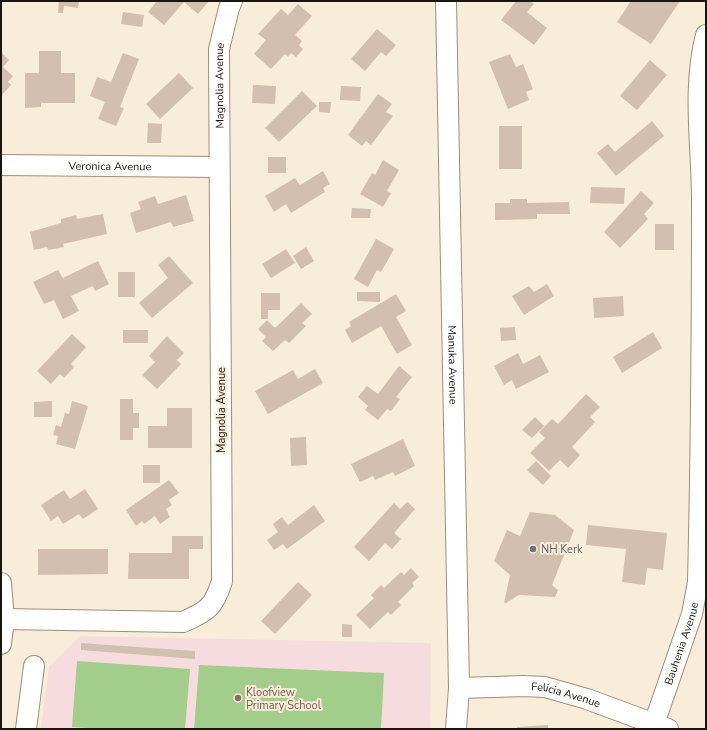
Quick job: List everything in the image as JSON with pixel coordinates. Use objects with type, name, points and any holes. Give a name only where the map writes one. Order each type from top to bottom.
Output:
[{"type":"street","name":"Magnolia Avenue","points":[[4,619],[183,622],[199,615],[210,607],[217,597],[222,581],[219,49],[232,1]]},
{"type":"street","name":"Manuka Avenue","points":[[446,1],[459,688],[456,729]]},
{"type":"street","name":"Bauhenia Avenue","points":[[661,726],[702,582],[704,198],[698,111],[699,78],[706,35]]},
{"type":"street","name":"Veronica Avenue","points":[[1,165],[219,167]]},
{"type":"street","points":[[1,583],[4,619],[1,644]]},
{"type":"street","points":[[26,729],[34,666]]},
{"type":"street","name":"Felicia Avenue","points":[[459,688],[523,686],[545,687],[587,699],[661,726]]},
{"type":"shaded area","name":"Kloofview Primary School","points":[[80,636],[431,643],[430,729],[41,729],[49,667]]},
{"type":"green space","points":[[77,661],[190,669],[185,729],[104,729],[72,727]]},
{"type":"green space","points":[[199,665],[384,673],[381,729],[194,729]]},
{"type":"building","points":[[59,1],[79,1],[78,8],[64,6],[63,13],[58,13]]},
{"type":"building","points":[[157,1],[209,1],[198,14],[184,2],[164,25],[148,12]]},
{"type":"building","points":[[516,1],[530,1],[534,4],[527,12],[547,28],[534,45],[501,20]]},
{"type":"building","points":[[631,1],[680,1],[651,44],[617,22]]},
{"type":"building","points":[[298,4],[312,16],[295,35],[302,41],[299,45],[303,49],[296,57],[291,53],[288,57],[285,54],[271,69],[254,54],[266,40],[258,34],[281,9],[288,15]]},
{"type":"building","points":[[123,12],[144,15],[142,27],[121,24]]},
{"type":"building","points":[[377,29],[396,45],[386,56],[381,52],[365,71],[351,59]]},
{"type":"building","points":[[39,51],[61,51],[61,73],[75,73],[75,103],[41,103],[41,107],[25,108],[25,73],[39,73]]},
{"type":"building","points":[[1,52],[9,60],[3,67],[13,76],[8,82],[11,85],[1,96]]},
{"type":"building","points":[[123,53],[139,59],[120,107],[124,108],[116,126],[98,119],[105,102],[90,96],[97,77],[111,82]]},
{"type":"building","points":[[510,54],[516,67],[523,64],[533,89],[526,92],[529,100],[508,109],[489,62]]},
{"type":"building","points":[[650,60],[667,75],[637,110],[620,96]]},
{"type":"building","points":[[179,73],[193,88],[160,119],[146,104]]},
{"type":"building","points":[[253,85],[276,86],[275,104],[252,103]]},
{"type":"building","points":[[341,86],[361,87],[360,101],[340,100]]},
{"type":"building","points":[[302,91],[317,106],[279,142],[265,128]]},
{"type":"building","points":[[378,94],[392,104],[386,112],[393,116],[371,145],[366,141],[362,146],[348,135]]},
{"type":"building","points":[[319,102],[331,102],[330,113],[319,112]]},
{"type":"building","points":[[652,121],[664,136],[616,176],[597,153],[608,144],[615,152]]},
{"type":"building","points":[[148,123],[162,124],[161,143],[147,143]]},
{"type":"building","points":[[499,126],[522,126],[522,169],[499,169]]},
{"type":"building","points":[[268,157],[286,157],[286,173],[268,173]]},
{"type":"building","points":[[383,160],[399,170],[387,191],[391,193],[383,207],[360,194],[372,173],[375,175]]},
{"type":"building","points":[[323,171],[330,184],[323,188],[325,192],[291,213],[286,204],[274,212],[265,196],[295,178],[300,185]]},
{"type":"building","points":[[591,187],[625,188],[624,204],[590,203]]},
{"type":"building","points":[[641,191],[654,203],[644,214],[648,219],[620,248],[604,232]]},
{"type":"building","points":[[186,195],[194,221],[173,227],[171,222],[136,233],[130,213],[141,209],[138,202],[155,196],[158,204]]},
{"type":"building","points":[[510,199],[527,199],[527,203],[569,202],[570,214],[537,214],[537,219],[495,220],[495,203],[510,203]]},
{"type":"building","points":[[352,208],[371,209],[370,218],[351,218]]},
{"type":"building","points":[[103,214],[107,234],[63,244],[64,247],[48,250],[47,247],[34,250],[30,232],[61,223],[61,219],[76,215],[77,219]]},
{"type":"building","points":[[655,224],[674,224],[674,250],[655,250]]},
{"type":"building","points":[[376,239],[394,249],[381,272],[377,270],[368,287],[354,279]]},
{"type":"building","points":[[306,247],[314,261],[301,269],[293,256]]},
{"type":"building","points":[[286,249],[295,263],[271,278],[262,264]]},
{"type":"building","points":[[169,256],[193,283],[152,318],[139,303],[168,278],[158,265]]},
{"type":"building","points":[[98,261],[109,284],[95,291],[93,286],[71,296],[79,311],[63,319],[54,300],[44,304],[33,282],[58,270],[63,278]]},
{"type":"building","points":[[118,272],[135,272],[135,297],[118,297]]},
{"type":"building","points":[[547,284],[554,296],[524,315],[512,296],[529,286],[534,292]]},
{"type":"building","points":[[357,292],[380,292],[380,302],[357,301]]},
{"type":"building","points":[[261,293],[280,293],[280,310],[268,310],[268,319],[261,319]]},
{"type":"building","points":[[396,294],[406,311],[396,317],[412,345],[397,354],[381,326],[352,343],[345,330],[351,326],[349,322]]},
{"type":"building","points":[[623,296],[624,316],[594,318],[593,298]]},
{"type":"building","points":[[301,303],[312,314],[302,323],[306,326],[289,343],[285,340],[273,351],[262,341],[266,337],[258,329],[267,320],[275,328]]},
{"type":"building","points":[[515,327],[516,340],[501,341],[500,328]]},
{"type":"building","points":[[123,330],[148,330],[148,343],[123,343]]},
{"type":"building","points":[[653,332],[662,348],[622,373],[613,357]]},
{"type":"building","points":[[72,334],[86,347],[71,364],[74,367],[64,378],[60,374],[51,384],[37,371]]},
{"type":"building","points":[[167,336],[184,353],[177,360],[181,364],[157,389],[142,375],[155,362],[149,356]]},
{"type":"building","points":[[518,353],[523,364],[540,355],[549,372],[516,389],[512,380],[504,385],[494,366]]},
{"type":"building","points":[[399,366],[412,377],[396,397],[400,399],[391,411],[387,409],[378,420],[365,410],[368,406],[358,397],[367,386],[378,394]]},
{"type":"building","points":[[315,369],[323,383],[268,414],[255,391],[293,370],[298,379]]},
{"type":"building","points":[[586,394],[600,407],[590,417],[595,422],[572,447],[580,455],[568,468],[560,460],[549,471],[530,453],[545,438],[539,432],[552,419],[558,424]]},
{"type":"building","points":[[120,399],[133,399],[133,413],[139,413],[139,428],[133,428],[133,440],[120,440]]},
{"type":"building","points":[[52,401],[52,417],[34,417],[34,402]]},
{"type":"building","points":[[72,401],[88,406],[75,449],[56,444],[58,436],[53,435],[56,425],[61,427],[65,413],[69,414]]},
{"type":"building","points":[[167,408],[192,408],[192,448],[148,448],[148,426],[167,426]]},
{"type":"building","points":[[535,417],[544,426],[532,438],[522,430]]},
{"type":"building","points":[[306,437],[307,465],[291,466],[290,438]]},
{"type":"building","points":[[403,439],[415,466],[395,476],[393,472],[375,480],[373,476],[360,482],[351,464]]},
{"type":"building","points":[[536,461],[551,476],[543,485],[527,470]]},
{"type":"building","points":[[143,465],[160,465],[160,483],[143,483]]},
{"type":"building","points":[[169,480],[179,493],[169,500],[172,505],[166,509],[170,517],[160,524],[155,516],[144,524],[142,521],[136,526],[126,510]]},
{"type":"building","points":[[85,489],[98,509],[83,519],[79,514],[63,524],[58,516],[51,521],[41,505],[64,490],[70,499]]},
{"type":"building","points":[[407,502],[415,509],[394,533],[401,539],[392,549],[385,543],[369,561],[354,547],[394,503],[400,509]]},
{"type":"building","points":[[314,505],[325,521],[287,549],[283,544],[274,550],[267,540],[278,532],[273,524],[282,517],[288,525]]},
{"type":"building","name":"NH Kerk","points":[[530,512],[555,515],[574,530],[552,585],[558,590],[555,597],[519,595],[504,603],[510,575],[494,561],[507,530],[520,536]]},
{"type":"building","points":[[588,525],[667,533],[663,570],[647,568],[645,585],[622,582],[626,549],[586,545]]},
{"type":"building","points":[[172,536],[203,536],[203,549],[189,549],[189,579],[128,579],[129,553],[172,553]]},
{"type":"building","points":[[38,549],[108,549],[108,574],[38,575]]},
{"type":"building","points":[[411,568],[419,577],[412,583],[414,586],[398,602],[401,605],[391,615],[388,612],[370,629],[356,615],[374,598],[371,595],[381,585],[384,588],[401,572],[404,575]]},
{"type":"building","points":[[298,582],[312,595],[275,634],[261,621]]},
{"type":"building","points":[[342,624],[352,625],[352,637],[342,637]]},
{"type":"building","points":[[81,643],[195,651],[195,659],[81,650]]},
{"type":"building","points":[[548,725],[548,729],[517,729],[517,727]]},
{"type":"place","name":"NH Kerk","points":[[533,549]]},
{"type":"place","name":"Kloofview Primary School","points":[[238,698]]}]
